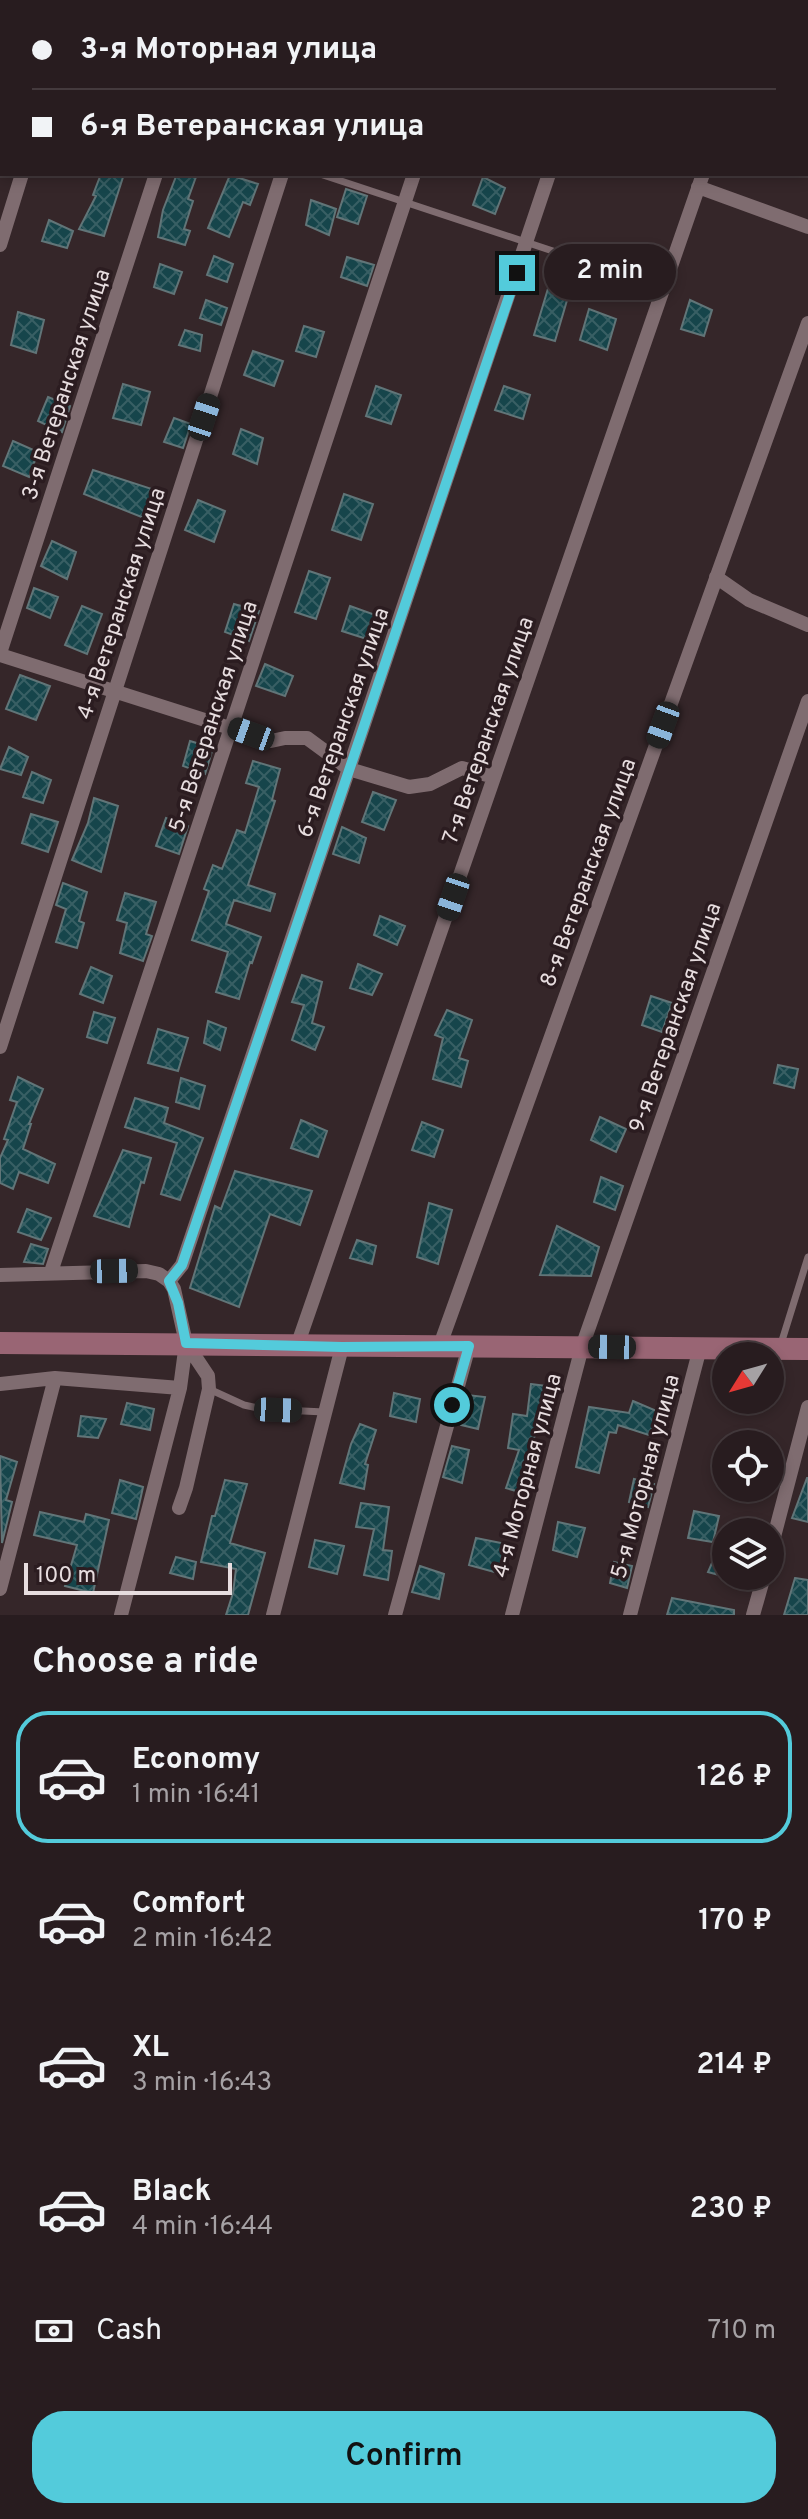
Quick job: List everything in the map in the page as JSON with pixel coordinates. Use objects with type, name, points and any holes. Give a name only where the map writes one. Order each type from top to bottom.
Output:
[{"type":"main road","points":[[4,1345],[186,1343],[342,1347],[712,1348]]},
{"type":"main road","points":[[784,1349],[808,1349]]},
{"type":"street","points":[[0,245],[21,176]]},
{"type":"street","name":"3-я Ветеранская улица","points":[[0,654],[155,176]]},
{"type":"street","name":"4-я Ветеранская улица","points":[[0,1047],[281,176]]},
{"type":"street","name":"5-я Ветеранская улица","points":[[51,1272],[413,176]]},
{"type":"street","name":"6-я Ветеранская улица","points":[[169,1281],[182,1265],[548,176]]},
{"type":"street","points":[[700,180],[808,227]]},
{"type":"street","name":"7-я Ветеранская улица","points":[[297,1346],[700,180]]},
{"type":"street","name":"8-я Ветеранская улица","points":[[440,1345],[808,323]]},
{"type":"street","points":[[716,577],[749,600],[808,625]]},
{"type":"street","points":[[0,654],[271,741],[307,738],[349,769],[409,787],[430,784],[462,768],[494,777]]},
{"type":"street","name":"9-я Ветеранская улица","points":[[582,1347],[808,701]]},
{"type":"street","points":[[0,1275],[146,1271],[159,1274],[169,1281],[178,1303],[186,1343],[180,1388],[121,1615]]},
{"type":"street","points":[[179,1508],[209,1389],[208,1376],[186,1343]]},
{"type":"street","points":[[395,1615],[469,1346]]},
{"type":"street","points":[[273,1615],[342,1347]]},
{"type":"street","name":"4-я Моторная улица","points":[[512,1615],[582,1347]]},
{"type":"street","name":"5-я Моторная улица","points":[[630,1615],[700,1348]]},
{"type":"street","points":[[0,1384],[55,1378],[180,1388]]},
{"type":"street","points":[[0,1589],[55,1378]]},
{"type":"street","points":[[779,1518],[808,1407]]},
{"type":"street","points":[[753,1615],[760,1590]]},
{"type":"lane","points":[[326,176],[568,256],[661,295]]},
{"type":"lane","points":[[781,1342],[808,1257]]},
{"type":"lane","points":[[209,1389],[244,1405],[262,1409],[324,1412]]},
{"type":"building","points":[[100,176],[123,176],[104,236],[79,229],[96,196],[93,195]]},
{"type":"building","points":[[176,176],[196,176],[188,199],[193,201],[184,229],[190,231],[185,245],[158,237],[163,210]]},
{"type":"building","points":[[230,176],[258,184],[250,205],[243,202],[229,237],[208,228]]},
{"type":"building","points":[[483,177],[505,188],[495,214],[473,205]]},
{"type":"building","points":[[346,189],[367,196],[358,224],[337,217]]},
{"type":"building","points":[[311,200],[336,209],[329,235],[306,225]]},
{"type":"building","points":[[49,220],[73,231],[67,248],[42,241]]},
{"type":"building","points":[[214,256],[233,264],[227,282],[207,275]]},
{"type":"building","points":[[347,257],[374,265],[367,286],[341,277]]},
{"type":"building","points":[[160,264],[182,272],[174,294],[154,287]]},
{"type":"building","points":[[553,272],[573,280],[555,341],[534,335]]},
{"type":"building","points":[[206,300],[227,308],[221,325],[200,318]]},
{"type":"building","points":[[690,300],[712,310],[704,336],[681,329]]},
{"type":"building","points":[[589,309],[616,319],[607,350],[580,340]]},
{"type":"building","points":[[18,312],[44,320],[36,353],[11,345]]},
{"type":"building","points":[[304,326],[324,332],[316,357],[296,351]]},
{"type":"building","points":[[185,330],[202,335],[200,351],[179,345]]},
{"type":"building","points":[[253,351],[283,361],[274,386],[244,375]]},
{"type":"building","points":[[123,384],[150,392],[141,425],[113,418]]},
{"type":"building","points":[[376,386],[401,395],[391,424],[366,416]]},
{"type":"building","points":[[504,386],[530,395],[523,419],[495,410]]},
{"type":"building","points":[[48,397],[70,406],[62,432],[38,421]]},
{"type":"building","points":[[174,418],[191,424],[183,448],[164,442]]},
{"type":"building","points":[[241,429],[263,438],[257,464],[233,454]]},
{"type":"building","points":[[13,441],[38,452],[29,477],[3,466]]},
{"type":"building","points":[[93,470],[155,490],[144,518],[84,494]]},
{"type":"building","points":[[344,494],[373,504],[361,540],[332,530]]},
{"type":"building","points":[[198,500],[225,511],[214,542],[185,530]]},
{"type":"building","points":[[52,541],[76,552],[67,579],[41,566]]},
{"type":"building","points":[[309,571],[330,578],[316,619],[295,612]]},
{"type":"building","points":[[34,588],[58,597],[50,618],[27,608]]},
{"type":"building","points":[[234,604],[259,611],[249,641],[225,632]]},
{"type":"building","points":[[82,606],[102,614],[87,654],[65,645]]},
{"type":"building","points":[[350,606],[381,617],[373,641],[342,631]]},
{"type":"building","points":[[265,664],[293,676],[285,696],[256,686]]},
{"type":"building","points":[[20,675],[50,686],[36,720],[6,709]]},
{"type":"building","points":[[190,741],[213,748],[205,774],[183,766]]},
{"type":"building","points":[[9,747],[28,757],[21,775],[0,769]]},
{"type":"building","points":[[253,761],[280,769],[272,800],[275,801],[248,885],[275,894],[270,911],[234,900],[226,924],[261,937],[239,999],[216,992],[228,952],[192,940],[209,891],[204,889],[213,865],[222,869],[237,830],[245,833],[259,787],[246,783]]},
{"type":"building","points":[[32,772],[51,780],[43,803],[23,797]]},
{"type":"building","points":[[373,792],[396,800],[384,830],[362,822]]},
{"type":"building","points":[[94,798],[118,806],[101,872],[72,860],[88,823]]},
{"type":"building","points":[[31,814],[58,822],[48,852],[22,843]]},
{"type":"building","points":[[166,818],[188,826],[179,854],[156,846]]},
{"type":"building","points":[[342,827],[366,838],[359,863],[333,854]]},
{"type":"building","points":[[63,883],[87,892],[79,921],[84,923],[77,948],[56,942],[66,909],[56,905]]},
{"type":"building","points":[[125,893],[156,902],[146,934],[152,936],[143,961],[120,953],[127,923],[117,920]]},
{"type":"building","points":[[380,916],[405,926],[397,945],[374,935]]},
{"type":"building","points":[[358,964],[382,974],[372,995],[350,988]]},
{"type":"building","points":[[91,967],[112,976],[103,1003],[80,994]]},
{"type":"building","points":[[302,975],[322,982],[312,1023],[324,1027],[315,1050],[292,1040],[304,1005],[292,1002]]},
{"type":"building","points":[[651,996],[672,1003],[662,1032],[642,1025]]},
{"type":"building","points":[[447,1010],[472,1020],[459,1058],[468,1061],[461,1087],[433,1079],[443,1038],[435,1035]]},
{"type":"building","points":[[94,1012],[115,1018],[107,1043],[87,1037]]},
{"type":"building","points":[[208,1021],[226,1028],[220,1050],[204,1043]]},
{"type":"building","points":[[158,1029],[188,1038],[178,1071],[148,1063]]},
{"type":"building","points":[[778,1065],[798,1069],[794,1088],[774,1083]]},
{"type":"building","points":[[18,1077],[43,1089],[23,1149],[55,1164],[48,1183],[19,1172],[13,1189],[0,1183],[0,1158],[8,1140],[4,1139],[17,1102],[10,1100]]},
{"type":"building","points":[[181,1078],[205,1086],[199,1109],[176,1102]]},
{"type":"building","points":[[135,1098],[168,1108],[164,1123],[203,1138],[180,1200],[161,1194],[177,1143],[125,1127]]},
{"type":"building","points":[[600,1117],[626,1129],[616,1152],[591,1140]]},
{"type":"building","points":[[301,1120],[327,1131],[318,1157],[291,1148]]},
{"type":"building","points":[[422,1122],[443,1130],[434,1157],[412,1150]]},
{"type":"building","points":[[123,1150],[151,1158],[129,1227],[94,1216]]},
{"type":"building","points":[[235,1171],[312,1191],[300,1225],[270,1214],[239,1307],[190,1288],[215,1206],[221,1209]]},
{"type":"building","points":[[601,1177],[623,1186],[615,1210],[594,1202]]},
{"type":"building","points":[[429,1203],[452,1210],[438,1264],[417,1257]]},
{"type":"building","points":[[27,1209],[51,1218],[41,1240],[18,1232]]},
{"type":"building","points":[[557,1226],[599,1247],[591,1276],[540,1275]]},
{"type":"building","points":[[357,1240],[376,1246],[372,1264],[350,1258]]},
{"type":"building","points":[[31,1244],[48,1249],[43,1264],[24,1262]]},
{"type":"building","points":[[531,1384],[555,1387],[550,1414],[540,1412],[527,1469],[534,1469],[529,1495],[506,1488],[519,1450],[508,1448],[513,1414],[527,1416]]},
{"type":"building","points":[[394,1393],[420,1399],[416,1422],[390,1416]]},
{"type":"building","points":[[467,1395],[485,1397],[478,1429],[461,1425]]},
{"type":"building","points":[[633,1401],[659,1412],[652,1436],[618,1425],[616,1433],[609,1432],[599,1473],[576,1467],[589,1407],[629,1413]]},
{"type":"building","points":[[127,1403],[154,1409],[150,1430],[121,1424]]},
{"type":"building","points":[[81,1416],[106,1419],[98,1438],[78,1436]]},
{"type":"building","points":[[360,1424],[376,1430],[365,1464],[368,1465],[364,1489],[340,1483]]},
{"type":"building","points":[[452,1446],[469,1450],[462,1483],[443,1477]]},
{"type":"building","points":[[0,1456],[17,1462],[6,1500],[12,1502],[2,1543]]},
{"type":"building","points":[[808,1478],[808,1522],[792,1518]]},
{"type":"building","points":[[634,1479],[654,1484],[648,1507],[629,1502]]},
{"type":"building","points":[[120,1480],[143,1487],[136,1519],[112,1513]]},
{"type":"building","points":[[225,1480],[247,1484],[230,1543],[265,1553],[248,1615],[226,1615],[236,1569],[201,1562]]},
{"type":"building","points":[[361,1503],[389,1507],[383,1550],[392,1551],[388,1580],[364,1575],[374,1529],[356,1527]]},
{"type":"building","points":[[694,1511],[719,1516],[712,1518],[712,1542],[688,1538]]},
{"type":"building","points":[[40,1512],[84,1522],[86,1514],[109,1520],[93,1593],[65,1586],[77,1545],[34,1535]]},
{"type":"building","points":[[558,1522],[585,1528],[577,1557],[553,1550]]},
{"type":"building","points":[[476,1538],[506,1544],[498,1573],[469,1565]]},
{"type":"building","points":[[315,1540],[344,1546],[337,1574],[309,1567]]},
{"type":"building","points":[[176,1557],[196,1562],[193,1579],[170,1573]]},
{"type":"building","points":[[614,1562],[632,1566],[627,1588],[610,1583]]},
{"type":"building","points":[[420,1566],[444,1574],[439,1599],[412,1592]]},
{"type":"building","points":[[795,1578],[808,1580],[808,1615],[784,1615]]},
{"type":"building","points":[[672,1598],[734,1610],[734,1615],[667,1615]]},
{"type":"route","points":[[452,1405],[469,1346],[186,1343],[178,1303],[169,1281],[182,1265],[517,273]]}]
